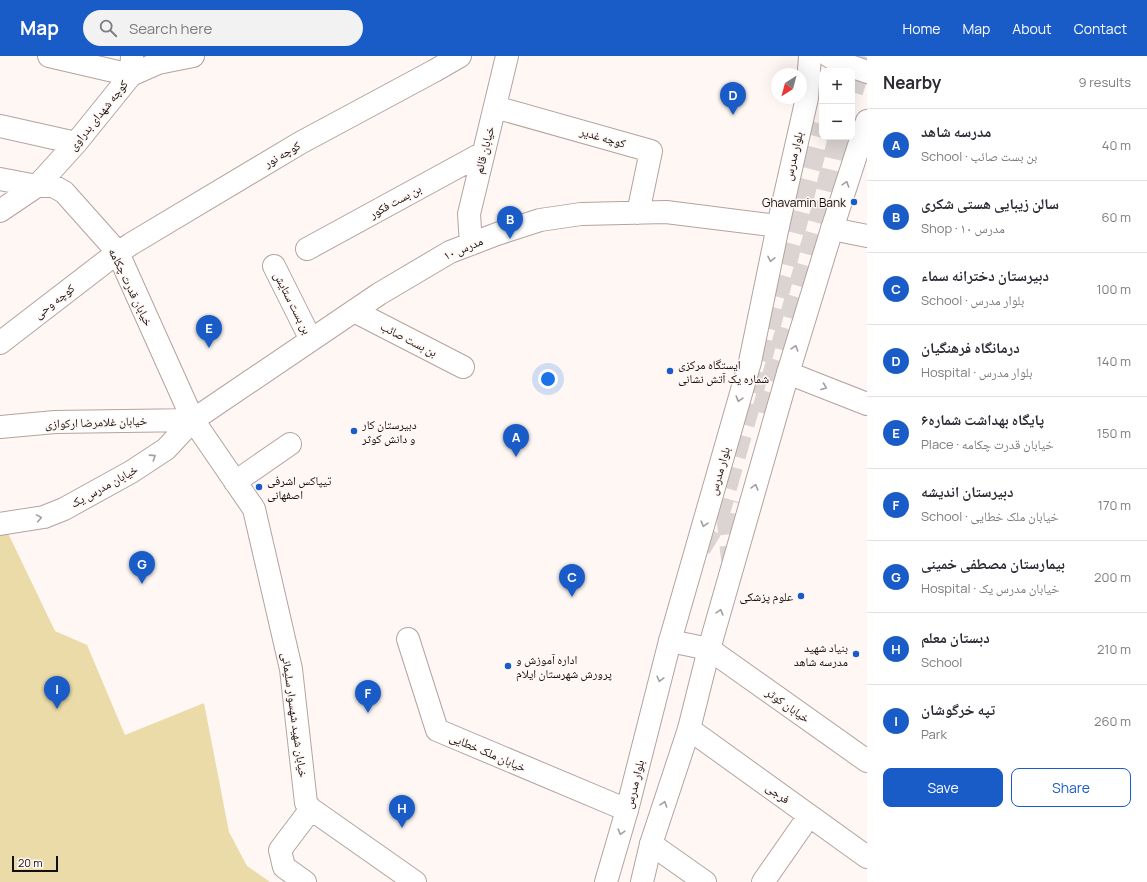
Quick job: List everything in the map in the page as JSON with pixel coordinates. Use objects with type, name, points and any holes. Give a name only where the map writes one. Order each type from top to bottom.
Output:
[{"type":"street","points":[[49,56],[132,65]]},
{"type":"street","name":"کوچه شهدای بدراوی","points":[[0,211],[37,186],[76,143],[132,65],[158,63],[193,56]]},
{"type":"street","name":"کوچه نور","points":[[113,256],[300,143],[460,56]]},
{"type":"street","name":"خیابان قائم","points":[[471,244],[468,214],[507,56]]},
{"type":"street","name":"بلوار مدرس","points":[[606,882],[627,810],[670,641],[750,362],[806,98],[810,56]]},
{"type":"street","points":[[829,56],[839,62],[867,72]]},
{"type":"street","name":"کوچه غدیر","points":[[494,107],[651,151],[638,213]]},
{"type":"street","points":[[642,882],[651,844],[689,729],[709,649],[788,373],[867,121]]},
{"type":"street","points":[[0,126],[76,143]]},
{"type":"street","name":"بن بست فکور","points":[[307,249],[483,153]]},
{"type":"street","name":"خیابان قدرت چکامه","points":[[0,179],[37,186],[52,186],[64,192],[114,248],[113,256],[193,420]]},
{"type":"street","name":"مدرس ۱۰","points":[[193,420],[378,294],[450,252],[540,220],[582,214],[666,212],[778,226]]},
{"type":"street","points":[[832,229],[867,236]]},
{"type":"street","name":"کوچه وحی","points":[[0,343],[113,256]]},
{"type":"street","name":"بن بست ستایش","points":[[274,266],[311,340]]},
{"type":"street","name":"بن بست صائب","points":[[354,311],[463,367]]},
{"type":"street","points":[[788,373],[867,404]]},
{"type":"street","name":"خیابان غلامرضا ارکوازی","points":[[0,427],[55,422],[193,420]]},
{"type":"street","name":"خیابان شهید شهسوار سلیمانی","points":[[193,420],[254,509],[291,670],[306,802],[311,809]]},
{"type":"street","name":"خیابان مدرس یک","points":[[0,524],[44,517],[64,509],[131,472],[166,449],[193,420]]},
{"type":"street","points":[[235,482],[290,444]]},
{"type":"street","name":"خیابان ملک خطایی","points":[[408,639],[437,730],[627,810]]},
{"type":"street","points":[[670,641],[709,649]]},
{"type":"street","name":"خیابان کوثر","points":[[709,649],[867,761]]},
{"type":"street","name":"فرجی","points":[[689,729],[867,857]]},
{"type":"street","points":[[305,882],[284,868],[280,850],[311,809],[415,882]]},
{"type":"street","points":[[763,882],[809,816]]},
{"type":"street","points":[[651,844],[705,882]]},
{"type":"shaded area","points":[[6,529],[55,631],[87,645],[125,735],[204,703],[229,832],[247,866],[270,882],[0,882],[0,531]]},
{"type":"tunnel","points":[[855,82],[863,56]]},
{"type":"tunnel","points":[[700,548],[717,520],[750,402],[819,136]]},
{"type":"tunnel","points":[[762,413],[821,213],[838,140]]},
{"type":"tunnel","points":[[733,567],[728,524],[735,501]]},
{"type":"place","name":"درمانگاه فرهنگیان","points":[[733,115]]},
{"type":"place","name":"Ghavamin Bank","points":[[854,202]]},
{"type":"place","name":"سالن زیبایی هستی شکری","points":[[510,239]]},
{"type":"place","name":"پایگاه بهداشت شماره۶","points":[[209,348]]},
{"type":"place","name":"ایستگاه مرکزی شماره یک آتش نشانی","points":[[670,371]]},
{"type":"place","name":"دبیرستان کار و دانش کوثر","points":[[354,431]]},
{"type":"place","name":"مدرسه شاهد","points":[[516,457]]},
{"type":"place","name":"تیپاکس اشرفی اصفهانی","points":[[259,487]]},
{"type":"place","name":"بیمارستان مصطفی خمینی","points":[[142,584]]},
{"type":"place","name":"علوم پزشکی","points":[[801,596]]},
{"type":"place","name":"دبیرستان دخترانه سماء","points":[[572,597]]},
{"type":"place","name":"بنیاد شهید مدرسه شاهد","points":[[856,654]]},
{"type":"place","name":"اداره آموزش و پرورش شهرستان ایلام","points":[[508,666]]},
{"type":"place","name":"تپه خرگوشان","points":[[57,709]]},
{"type":"place","name":"دبیرستان اندیشه","points":[[368,713]]},
{"type":"place","name":"دبستان معلم","points":[[402,828]]}]
